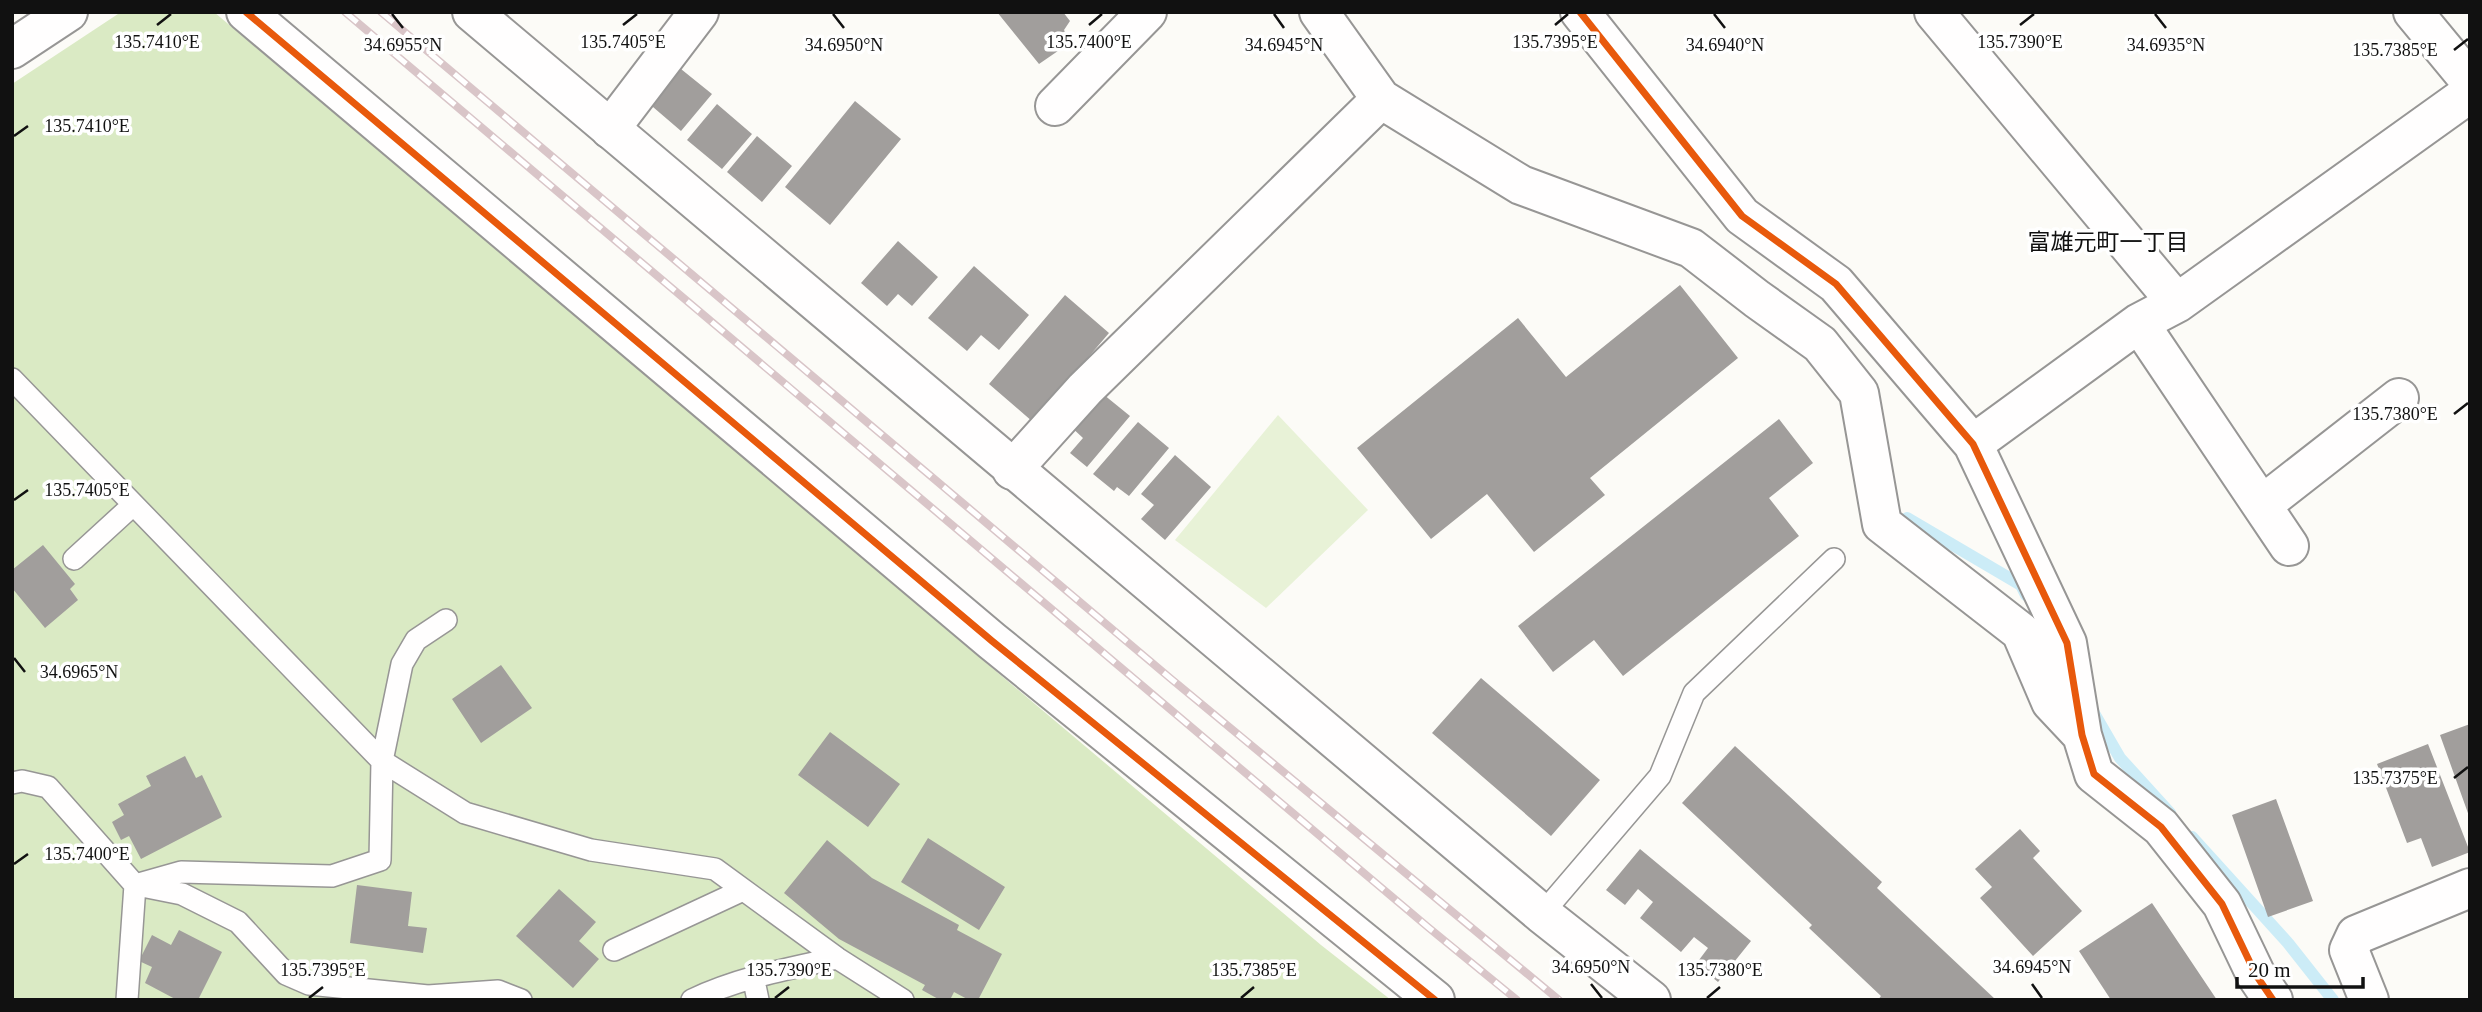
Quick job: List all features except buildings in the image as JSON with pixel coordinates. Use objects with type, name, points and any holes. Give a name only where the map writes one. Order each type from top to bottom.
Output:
[{"type":"street","points":[[12,49],[68,12]]},
{"type":"street","points":[[246,12],[992,640],[1435,1000]]},
{"type":"street","points":[[472,12],[1012,470],[1542,914],[1651,1000]]},
{"type":"street","points":[[610,129],[699,12]]},
{"type":"street","points":[[1055,106],[1147,12]]},
{"type":"street","points":[[1319,12],[1381,99],[1521,184],[1690,248],[1820,344],[1859,393],[1882,524],[2021,632],[2051,702],[2082,735]]},
{"type":"street","points":[[1580,12],[1742,216],[1836,284],[1973,444],[2067,643],[2082,735],[2094,774],[2161,827],[2222,904],[2256,975],[2273,1000]]},
{"type":"street","points":[[1934,12],[2177,303]]},
{"type":"street","points":[[2413,12],[2470,81]]},
{"type":"street","points":[[1973,444],[2140,323],[2177,303],[2470,93]]},
{"type":"street","points":[[1012,470],[1086,389],[1381,99]]},
{"type":"street","points":[[2140,323],[2289,546]]},
{"type":"street","points":[[2262,505],[2399,398]]},
{"type":"street","points":[[2370,1000],[2349,950],[2356,935],[2470,888]]},
{"type":"lane","points":[[12,379],[382,761],[465,813],[592,850],[715,869],[837,958],[903,1000]]},
{"type":"lane","points":[[74,559],[133,505]]},
{"type":"lane","points":[[1542,914],[1660,776],[1694,693],[1834,559]]},
{"type":"lane","points":[[135,884],[181,873],[332,876],[380,860],[382,761],[402,664],[416,639],[446,620]]},
{"type":"lane","points":[[12,783],[48,787],[135,884],[182,894],[238,922],[286,974],[309,984],[427,998],[498,991],[522,1000]]},
{"type":"lane","points":[[127,1000],[135,884]]},
{"type":"lane","points":[[614,950],[743,890]]},
{"type":"lane","points":[[692,1000],[752,976],[837,958]]},
{"type":"lane","points":[[752,976],[758,1000]]},
{"type":"green space","points":[[121,12],[214,12],[1321,945],[1391,1000],[12,1000],[12,84]]},
{"type":"green space","points":[[1278,415],[1368,510],[1266,608],[1175,540]]},
{"type":"waterway","points":[[1907,518],[2021,585],[2026,595]]},
{"type":"waterway","points":[[2091,708],[2120,758],[2170,813]]},
{"type":"waterway","points":[[2192,837],[2288,943],[2333,1000]]},
{"type":"railway","points":[[345,12],[1517,1000]]},
{"type":"railway","points":[[381,12],[1170,678],[1559,1000]]},
{"type":"cycle path","points":[[246,12],[992,641],[1435,1000]]},
{"type":"cycle path","points":[[1580,12],[1742,216],[1836,284],[1973,444],[2067,643],[2082,735],[2094,774],[2161,827],[2222,904],[2256,975],[2273,1000]]},
{"type":"district","name":"富雄元町一丁目","points":[[2108,242]]}]
